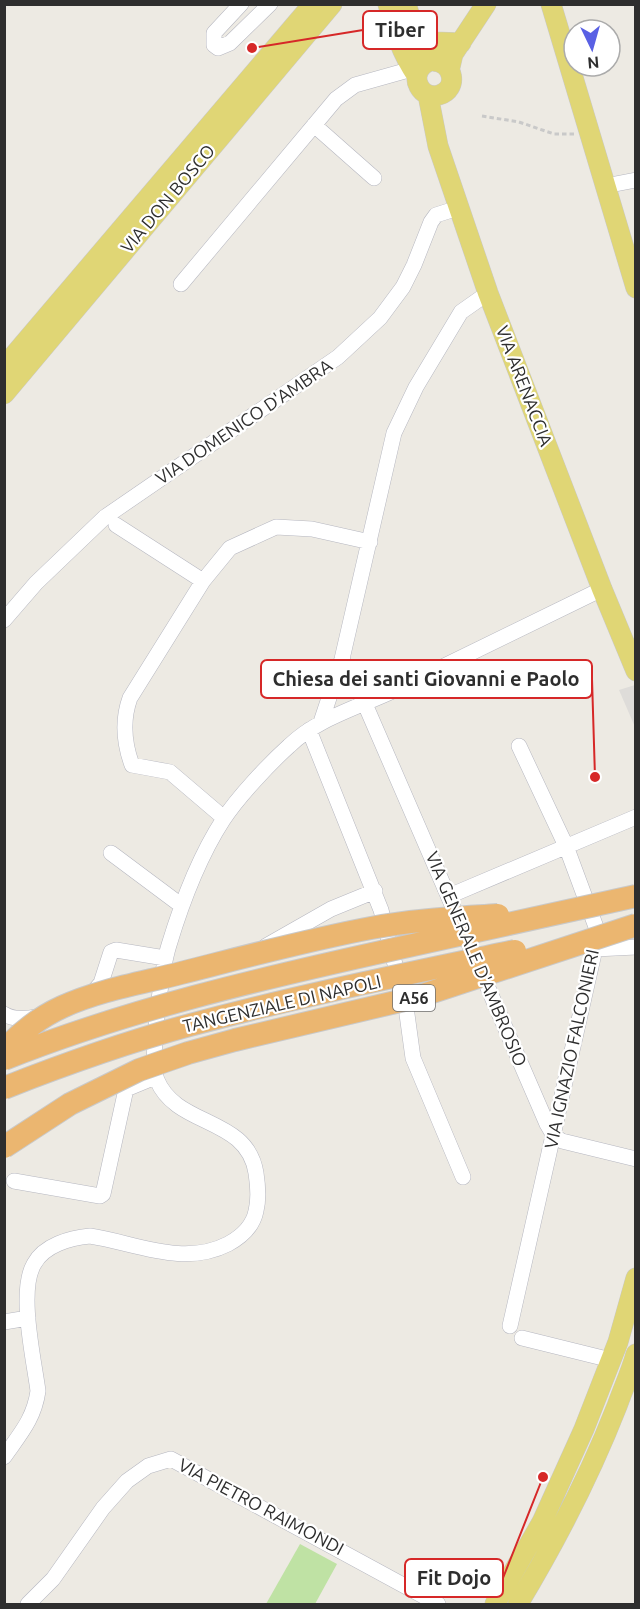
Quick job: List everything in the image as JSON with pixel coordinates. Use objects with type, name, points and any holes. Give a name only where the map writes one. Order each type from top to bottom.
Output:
[{"type":"highway","name":"TANGENZIALE DI NAPOLI","points":[[4,1059],[98,1025],[228,987],[636,896]]},
{"type":"highway","points":[[4,1050],[40,1019],[78,1001],[285,947],[399,924],[577,909]]},
{"type":"highway","name":"TANGENZIALE DI NAPOLI","points":[[4,1088],[86,1058],[190,1025],[636,925]]},
{"type":"highway","name":"A56","points":[[4,1147],[70,1104],[139,1070],[235,1040],[417,997],[636,925]]},
{"type":"main road","name":"VIA DON BOSCO","points":[[4,367],[313,4]]},
{"type":"main road","name":"VIA DON BOSCO","points":[[4,394],[332,4]]},
{"type":"main road","points":[[388,4],[397,41],[436,62]]},
{"type":"main road","points":[[406,4],[415,34],[452,81],[448,89],[439,95],[428,95]]},
{"type":"main road","points":[[436,62],[486,4]]},
{"type":"main road","points":[[551,4],[636,288]]},
{"type":"main road","points":[[415,34],[435,42],[436,62]]},
{"type":"main road","name":"VIA ARENACCIA","points":[[436,62],[420,89],[428,95],[438,146],[458,208],[488,293],[636,671]]},
{"type":"main road","points":[[495,1605],[542,1522],[584,1429],[618,1342],[636,1278]]},
{"type":"main road","points":[[518,1605],[544,1561],[586,1479],[635,1361]]},
{"type":"street","points":[[241,4],[214,33],[214,45],[218,48],[230,43],[270,4]]},
{"type":"street","points":[[181,284],[336,99],[355,86],[436,62]]},
{"type":"street","points":[[314,125],[374,178]]},
{"type":"street","points":[[605,186],[636,180]]},
{"type":"street","name":"VIA DOMENICO D'AMBRA","points":[[4,620],[36,583],[105,517],[338,357],[380,318],[403,287],[436,215],[458,208]]},
{"type":"street","points":[[463,1177],[413,1058],[406,1008],[381,910],[315,726],[342,659],[394,433],[434,355],[460,312],[488,293]]},
{"type":"street","points":[[116,525],[203,581]]},
{"type":"street","points":[[224,818],[170,772],[132,765],[125,744],[126,709],[130,698],[203,581],[230,548],[276,527],[312,529],[370,542]]},
{"type":"street","points":[[7,1449],[32,1417],[38,1391],[27,1305],[29,1279],[34,1263],[46,1251],[76,1238],[90,1236],[162,1252],[199,1253],[235,1240],[244,1233],[256,1214],[258,1191],[254,1160],[246,1147],[237,1137],[180,1107],[163,1092],[155,1077],[160,985],[165,958],[182,906],[207,847],[224,818],[289,745],[315,726],[602,589]]},
{"type":"street","name":"VIA GENERALE D'AMBROSIO","points":[[342,659],[365,704],[554,1136]]},
{"type":"street","name":"VIA IGNAZIO FALCONIERI","points":[[510,1326],[595,949],[596,927],[566,846],[519,746]]},
{"type":"street","points":[[449,896],[636,817]]},
{"type":"street","points":[[111,853],[182,906]]},
{"type":"street","points":[[160,985],[239,964],[304,923],[375,891]]},
{"type":"street","points":[[595,949],[636,947]]},
{"type":"street","points":[[4,1014],[8,1017],[22,1018],[51,1015],[67,1012],[82,1005],[101,983],[108,957],[116,950],[165,958]]},
{"type":"street","points":[[14,1181],[100,1196],[103,1194],[126,1089],[155,1077]]},
{"type":"street","points":[[554,1136],[571,1144],[636,1159]]},
{"type":"street","points":[[4,1322],[28,1318]]},
{"type":"street","points":[[522,1338],[611,1360]]},
{"type":"street","name":"VIA PIETRO RAIMONDI","points":[[28,1605],[53,1579],[103,1508],[128,1481],[148,1466],[171,1459],[438,1605]]},
{"type":"path","points":[[482,116],[519,122],[554,134],[590,134]]},
{"type":"green space","points":[[300,1544],[337,1564],[315,1604],[266,1604]]},
{"type":"shaded area","points":[[636,685],[635,727],[619,690]]},
{"type":"place","name":"Tiber","points":[[252,48]]},
{"type":"place","name":"Chiesa dei santi Giovanni e Paolo","points":[[595,777]]},
{"type":"place","name":"Fit Dojo","points":[[543,1477]]}]
